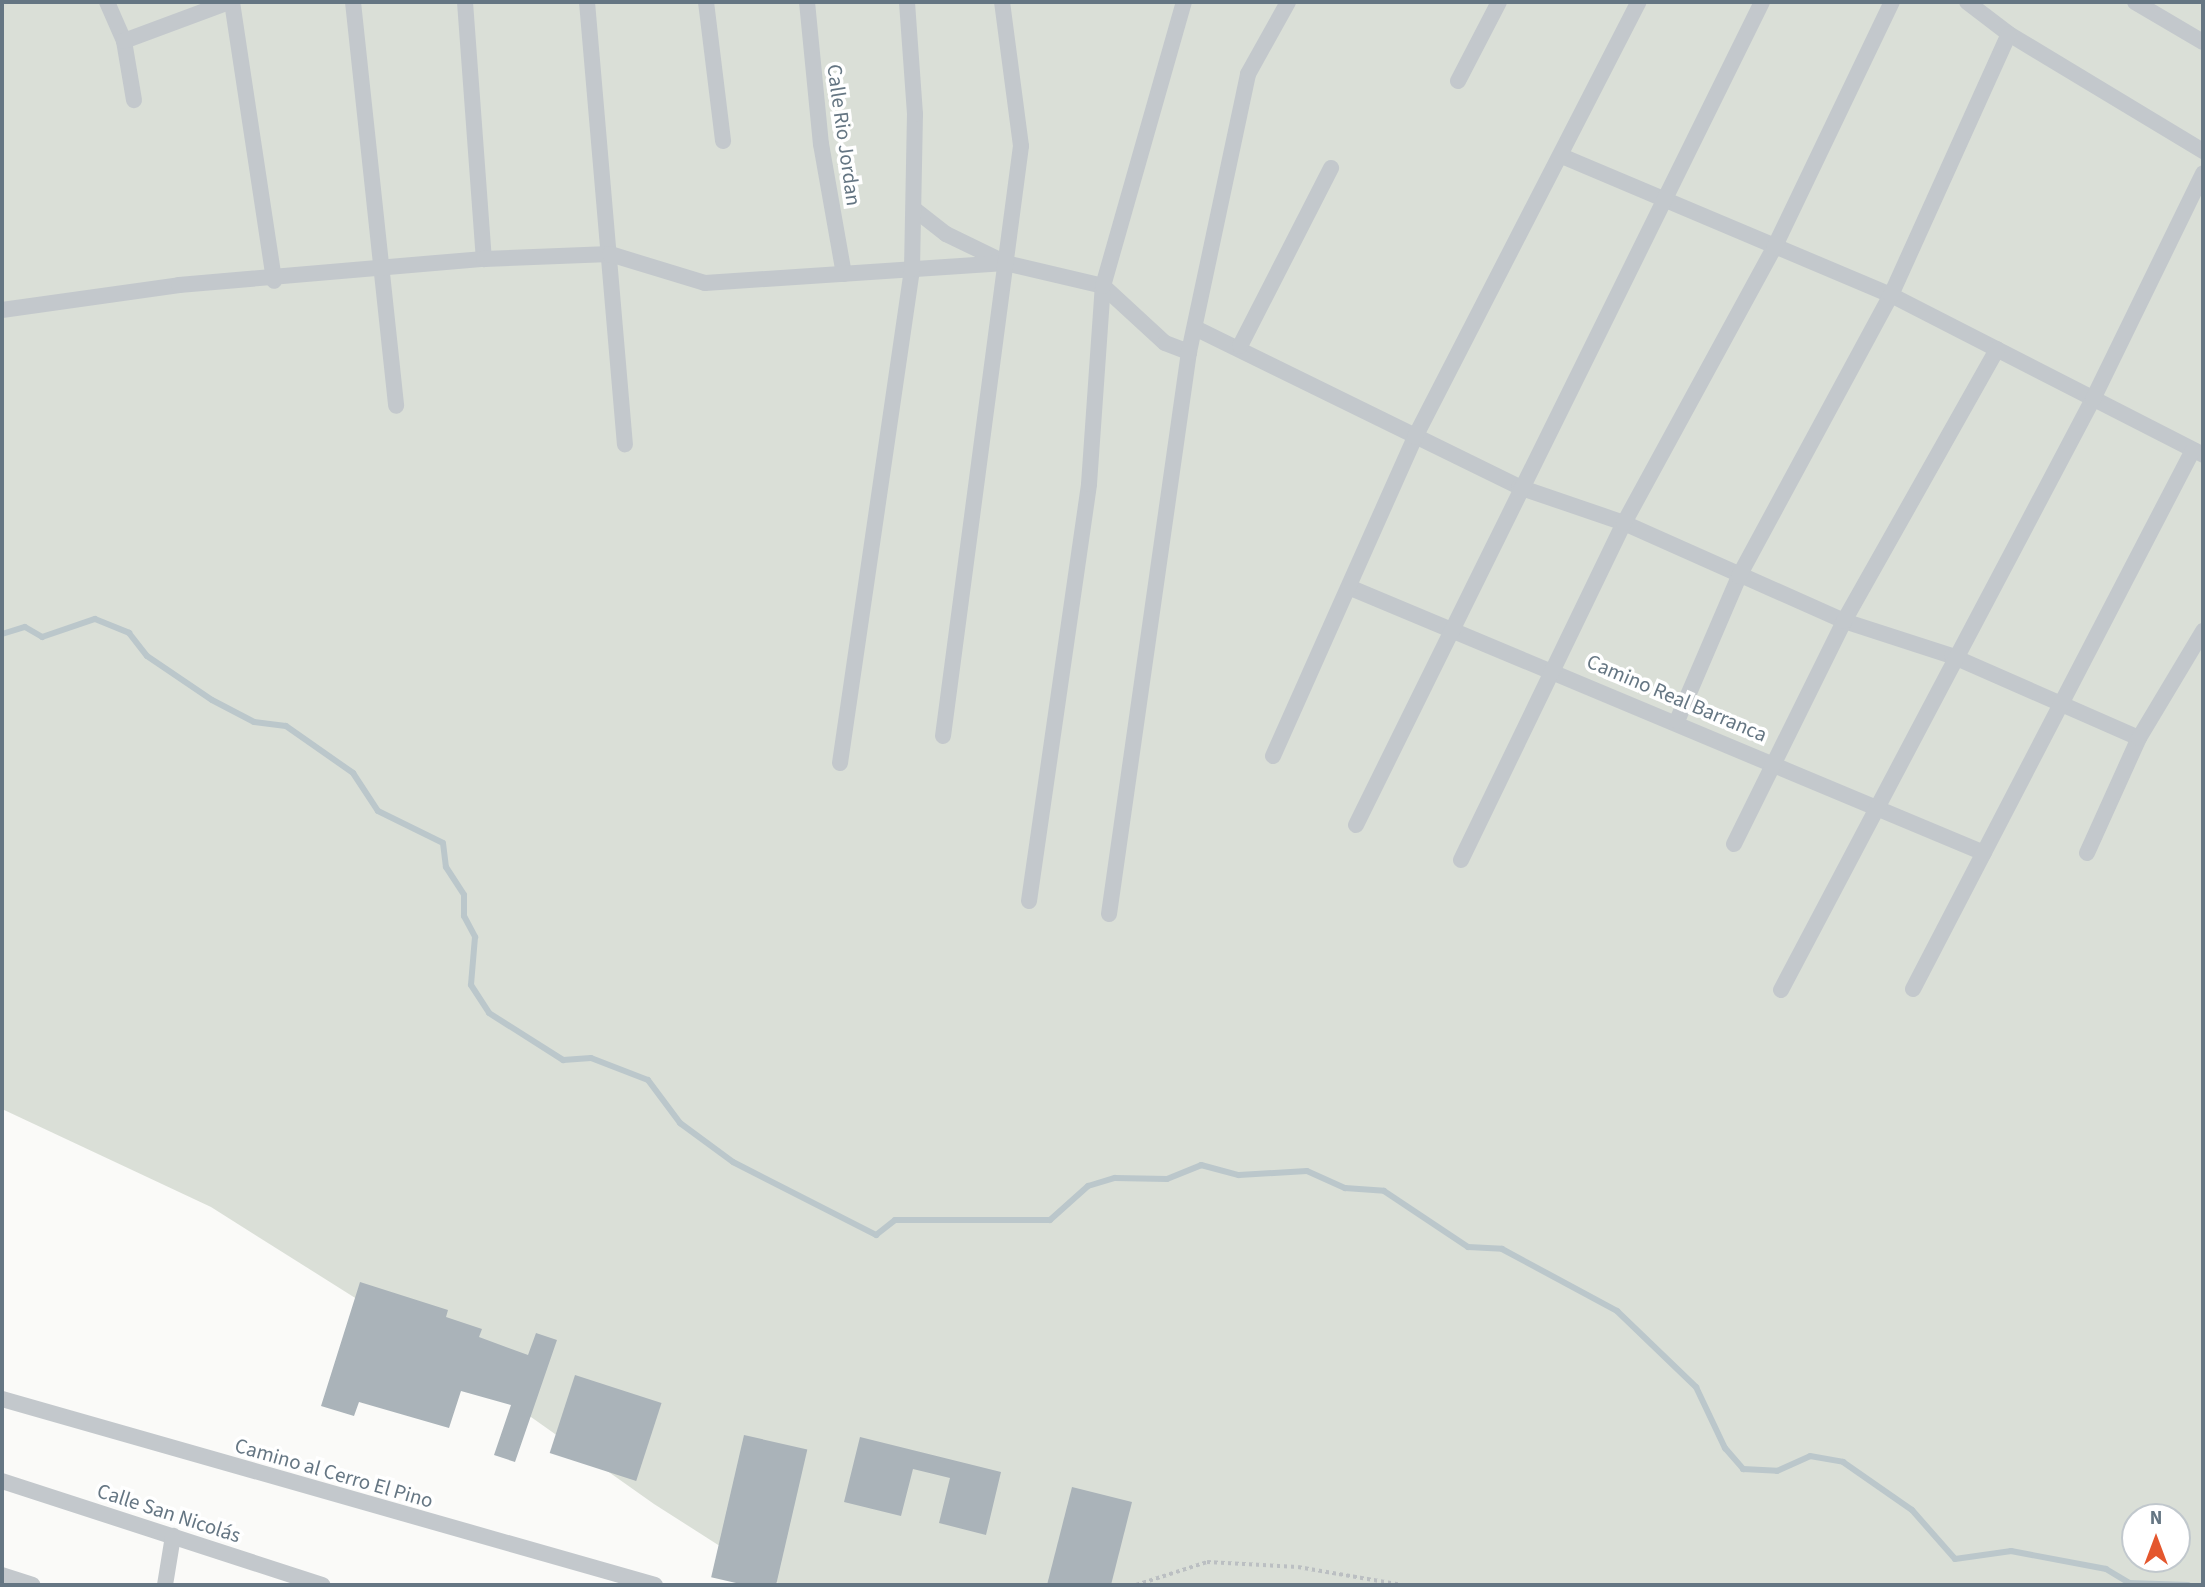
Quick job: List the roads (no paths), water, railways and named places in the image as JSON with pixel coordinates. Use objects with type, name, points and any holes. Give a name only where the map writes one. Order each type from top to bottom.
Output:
[{"type":"street","points":[[107,2],[124,41],[134,100]]},
{"type":"street","points":[[124,41],[231,2],[274,281]]},
{"type":"street","points":[[353,2],[386,270],[396,406]]},
{"type":"street","points":[[466,2],[484,260]]},
{"type":"street","points":[[587,2],[625,444]]},
{"type":"street","points":[[706,2],[723,141]]},
{"type":"street","name":"Calle Rio Jordan","points":[[807,2],[821,144],[844,274]]},
{"type":"street","points":[[840,762],[912,270],[914,209],[907,2]]},
{"type":"street","points":[[943,736],[1021,146],[1002,2]]},
{"type":"street","points":[[1029,901],[1089,484],[1103,286],[1184,2]]},
{"type":"street","points":[[1110,914],[1189,352],[1248,74],[1287,2]]},
{"type":"street","points":[[1458,81],[1499,2]]},
{"type":"street","points":[[1273,756],[1351,588],[1415,437],[1564,157],[1639,2]]},
{"type":"street","points":[[1356,825],[1520,487],[1667,202],[1762,2]]},
{"type":"street","points":[[1461,860],[1624,523],[1774,248],[1892,2]]},
{"type":"street","points":[[1967,2],[2009,34],[2203,150]]},
{"type":"street","points":[[2136,2],[2154,7],[2203,42]]},
{"type":"street","points":[[1677,721],[1739,576],[1891,295],[2009,34]]},
{"type":"street","points":[[1564,157],[1774,248],[1891,295],[2198,452],[1913,989]]},
{"type":"street","points":[[1240,346],[1331,167]]},
{"type":"street","points":[[1781,990],[1952,656],[2093,399],[2203,173]]},
{"type":"street","points":[[914,209],[946,234],[1005,263],[1103,286],[1165,343],[1189,352]]},
{"type":"street","points":[[2,310],[179,285],[274,281],[484,260],[610,254],[705,283],[1005,263]]},
{"type":"street","points":[[1195,328],[1240,346],[1315,391],[1520,487],[1624,523],[1844,621],[1952,656],[2063,707],[2139,738]]},
{"type":"street","points":[[1734,844],[1778,764],[1844,621],[1997,349]]},
{"type":"street","name":"Camino Real Barranca","points":[[1351,588],[1555,668],[1984,853]]},
{"type":"street","points":[[2087,853],[2139,738],[2203,631]]},
{"type":"street","name":"Camino al Cerro El Pino","points":[[2,1399],[655,1585]]},
{"type":"street","name":"Calle San Nicolás","points":[[2,1480],[323,1585]]},
{"type":"street","points":[[165,1585],[173,1536]]},
{"type":"street","points":[[2,1575],[33,1585]]},
{"type":"waterway","points":[[2,634],[25,627],[42,637],[95,619],[129,633],[147,656],[212,700],[254,722],[286,726],[353,773],[378,811],[443,843],[446,867],[464,895],[464,916],[475,937],[471,985],[489,1013],[563,1060],[591,1058],[648,1080],[680,1123],[733,1162],[876,1235],[895,1220],[1050,1220],[1088,1186],[1115,1178],[1167,1179],[1201,1165],[1239,1175],[1307,1171],[1345,1188],[1384,1191],[1468,1247],[1502,1249],[1617,1311],[1696,1387],[1725,1448],[1743,1469],[1777,1471],[1810,1456],[1843,1462],[1912,1510],[1955,1559],[2011,1551],[2106,1569],[2129,1583],[2188,1585]]}]
